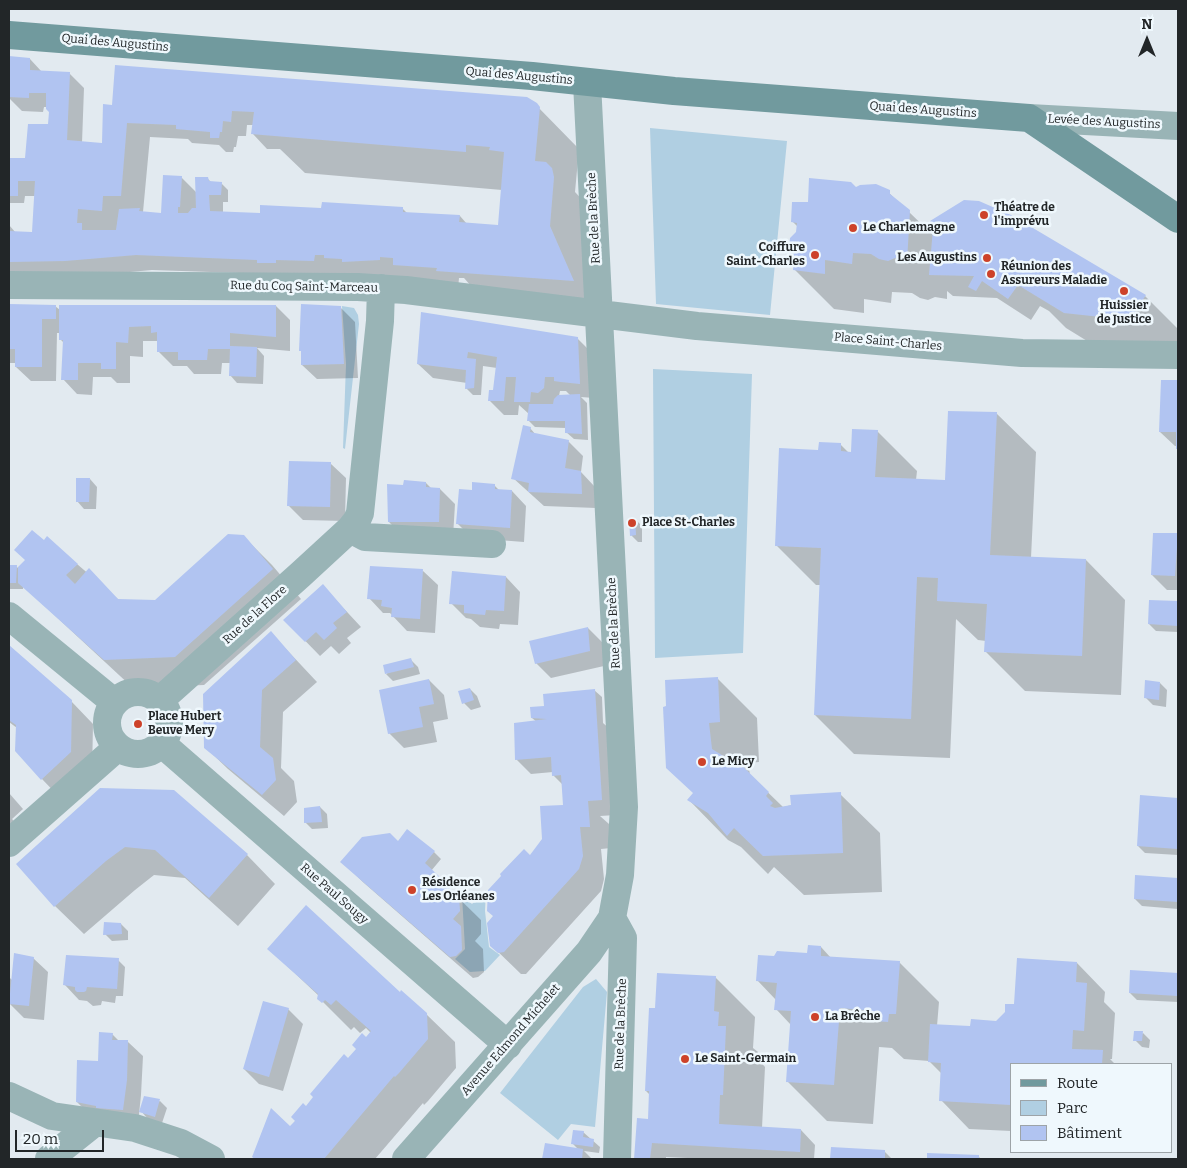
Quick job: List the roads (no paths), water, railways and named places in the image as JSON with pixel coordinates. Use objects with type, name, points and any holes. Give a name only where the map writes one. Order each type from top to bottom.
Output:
[{"type":"main road","name":"Quai des Augustins","points":[[9,35],[532,76],[587,83],[1030,118]]},
{"type":"main road","points":[[1030,118],[1178,219]]},
{"type":"street","name":"Rue de la Brèche","points":[[587,83],[624,807],[620,875],[612,918],[623,938],[617,1159]]},
{"type":"street","name":"Levée des Augustins","points":[[1030,118],[1178,126]]},
{"type":"street","name":"Rue du Coq Saint-Marceau","points":[[9,285],[381,288],[598,315]]},
{"type":"street","name":"Rue de la Flore","points":[[159,701],[350,529],[357,520],[360,513],[380,321],[381,288]]},
{"type":"street","name":"Place Saint-Charles","points":[[598,315],[697,326],[1022,353],[1178,354]]},
{"type":"street","points":[[350,529],[365,537],[492,544]]},
{"type":"street","points":[[9,616],[114,702]]},
{"type":"street","points":[[142,692],[159,701],[165,708],[168,726],[162,743],[146,753],[136,754],[126,752],[111,740],[107,731],[106,721],[114,702],[122,696],[142,692]]},
{"type":"street","name":"Rue Paul Sougy","points":[[162,743],[508,1045]]},
{"type":"street","points":[[9,843],[118,747]]},
{"type":"street","name":"Avenue Edmond Michelet","points":[[406,1159],[589,952],[612,918]]},
{"type":"street","points":[[9,1096],[52,1116],[135,1128],[181,1143],[211,1159]]},
{"type":"street","points":[[49,1159],[94,1123]]},
{"type":"place","name":"Théatre de l'imprévu","points":[[984,215]]},
{"type":"place","name":"Le Charlemagne","points":[[853,228]]},
{"type":"place","name":"Coiffure Saint-Charles","points":[[815,255]]},
{"type":"place","name":"Les Augustins","points":[[987,258]]},
{"type":"place","name":"Réunion des Assureurs Maladie","points":[[991,274]]},
{"type":"place","name":"Huissier de Justice","points":[[1124,291]]},
{"type":"place","name":"Place St-Charles","points":[[632,523]]},
{"type":"place","name":"Place Hubert Beuve Mery","points":[[138,724]]},
{"type":"place","name":"Le Micy","points":[[702,762]]},
{"type":"place","name":"Résidence Les Orléanes","points":[[412,890]]},
{"type":"place","name":"La Brêche","points":[[815,1017]]},
{"type":"place","name":"Le Saint-Germain","points":[[685,1059]]}]
